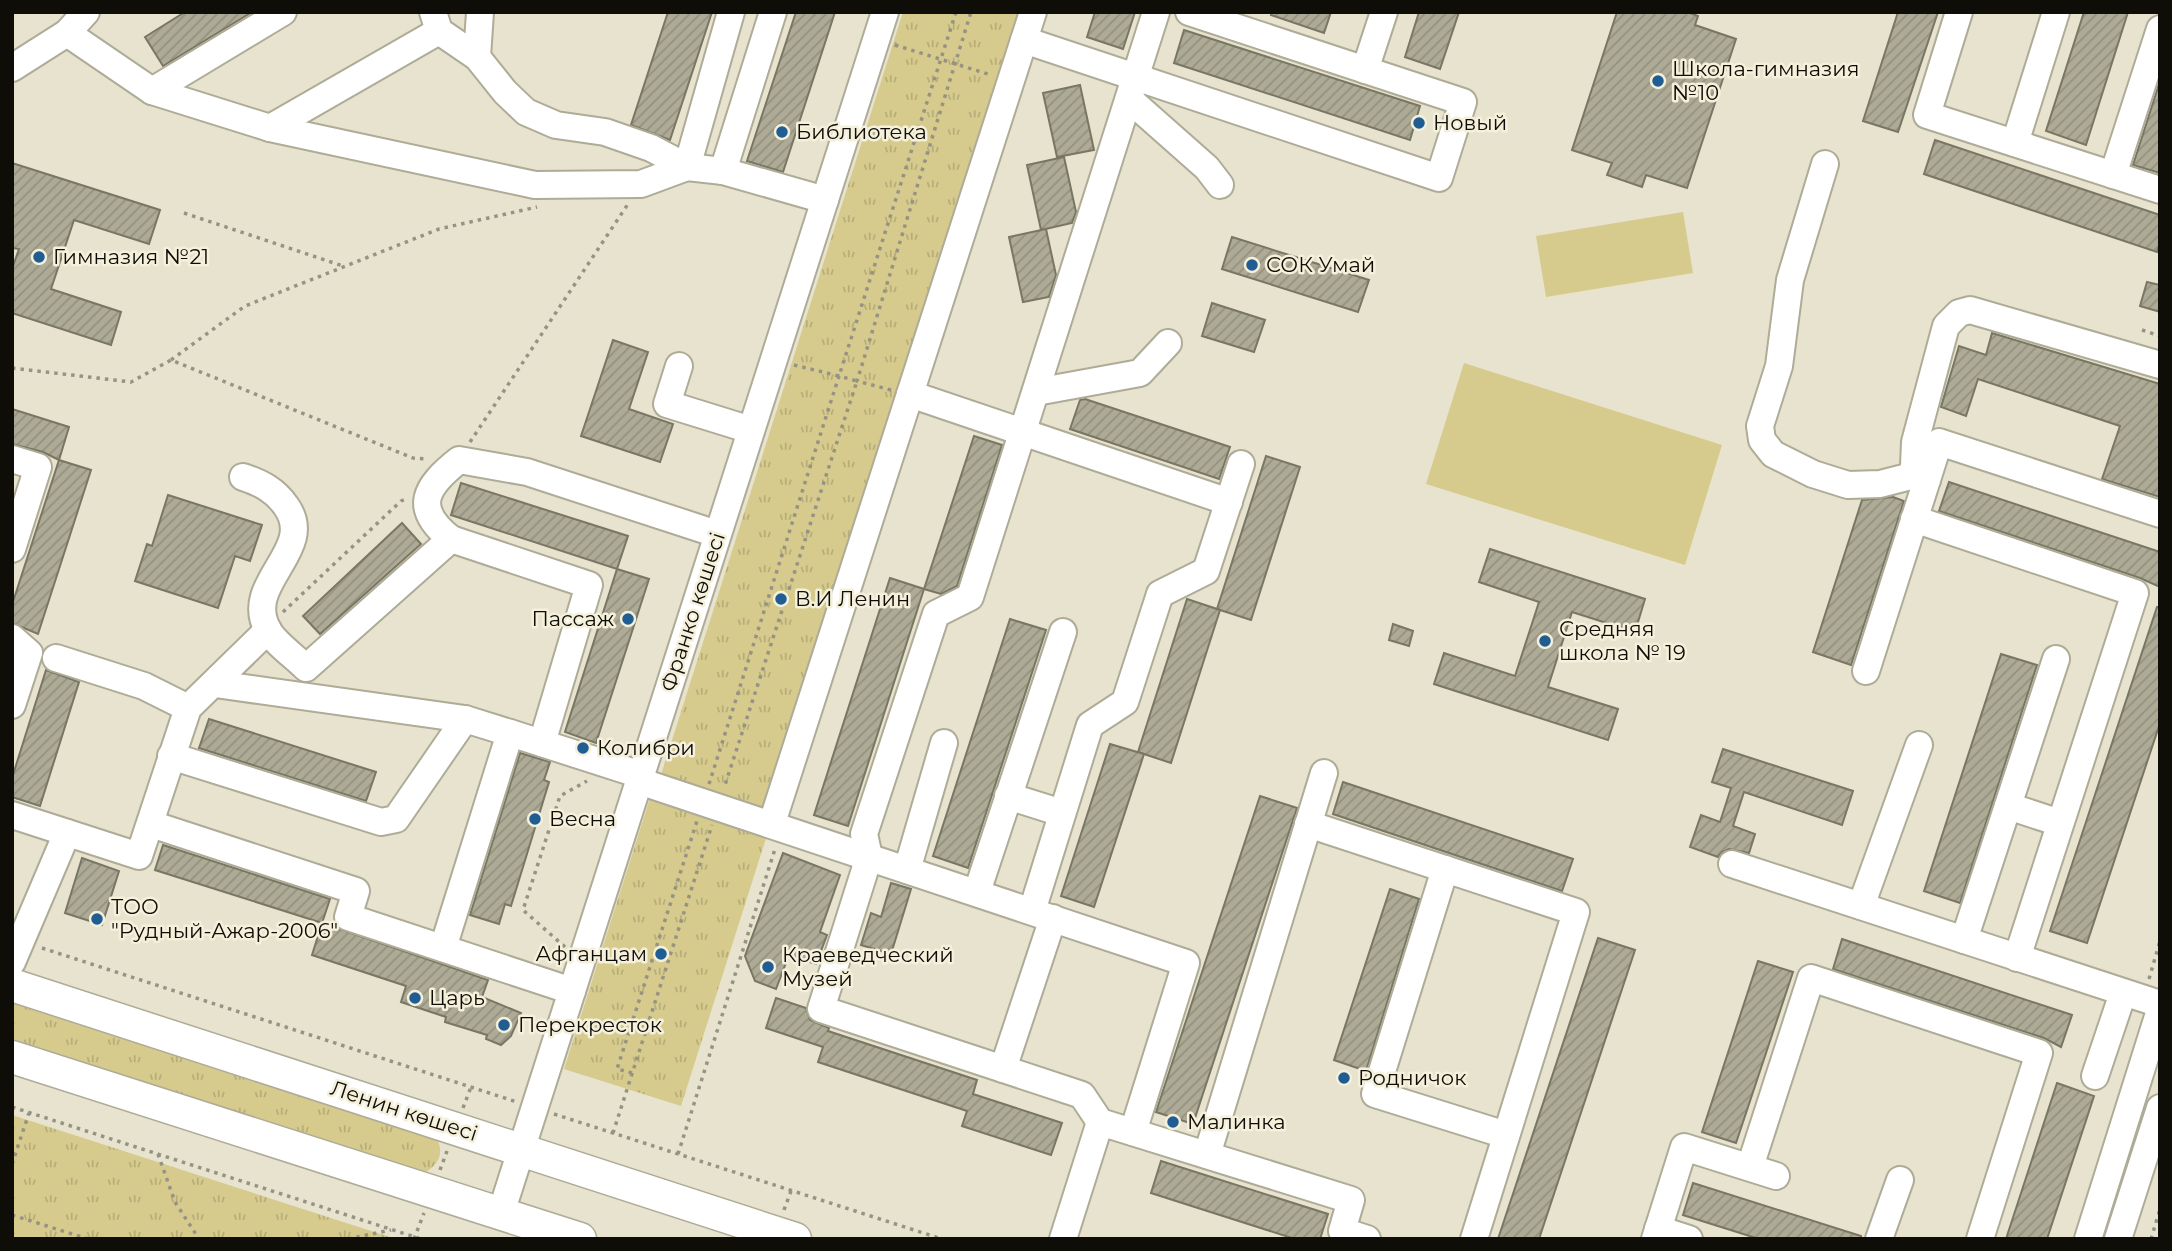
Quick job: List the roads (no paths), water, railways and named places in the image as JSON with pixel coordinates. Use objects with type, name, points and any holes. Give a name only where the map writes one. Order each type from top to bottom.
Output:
[{"type":"main road","name":"Ленин көшесі","points":[[12,985],[522,1149],[761,1234],[795,1239]]},
{"type":"main road","points":[[12,1057],[580,1239]]},
{"type":"street","points":[[12,68],[67,33],[86,12]]},
{"type":"street","points":[[152,91],[283,12]]},
{"type":"street","points":[[477,57],[480,12]]},
{"type":"street","points":[[687,167],[731,12]]},
{"type":"street","points":[[723,171],[773,12]]},
{"type":"street","name":"Франко көшесі","points":[[501,1213],[885,12]]},
{"type":"street","points":[[777,825],[910,394],[1033,12]]},
{"type":"street","points":[[1156,12],[970,597],[936,614],[864,834],[869,857],[821,1009],[1082,1095],[1100,1122],[1351,1200],[1342,1231],[1367,1239]]},
{"type":"street","points":[[1024,40],[1133,88],[1439,178],[1463,102],[1365,70],[1257,23],[1189,12]]},
{"type":"street","points":[[1365,70],[1384,12]]},
{"type":"street","points":[[1959,12],[1927,115],[2160,190]]},
{"type":"street","points":[[2015,143],[2056,12]]},
{"type":"street","points":[[270,128],[436,22],[477,57],[505,92],[526,112],[556,125],[605,132],[651,148],[687,167],[723,171],[825,200]]},
{"type":"street","points":[[2113,175],[2160,29]]},
{"type":"street","points":[[67,33],[152,91],[270,128],[535,185],[641,184],[687,167]]},
{"type":"street","points":[[1133,88],[1220,185]]},
{"type":"street","points":[[1825,164],[1790,280],[1779,366],[1760,426],[1762,440],[1773,454],[1813,474],[1848,485],[1880,484],[1923,477]]},
{"type":"street","points":[[1923,477],[1914,465],[1915,442],[1947,326],[1959,313],[1970,310],[2160,365]]},
{"type":"street","points":[[1036,392],[1140,373],[1168,343]]},
{"type":"street","points":[[680,366],[667,404],[751,430]]},
{"type":"street","points":[[910,394],[1229,502]]},
{"type":"street","points":[[1866,671],[1914,519],[1923,477],[1939,442],[2160,514]]},
{"type":"street","points":[[12,459],[38,467],[12,550]]},
{"type":"street","points":[[541,743],[589,585],[451,539],[435,526],[428,510],[428,491],[438,478],[459,460],[527,472],[717,534]]},
{"type":"street","points":[[1003,1069],[1042,914],[1062,813],[1090,724],[1125,702],[1160,594],[1206,571],[1241,464]]},
{"type":"street","points":[[243,477],[260,482],[278,494],[292,515],[295,534],[262,598],[268,630],[306,668],[451,539]]},
{"type":"street","points":[[1914,519],[2135,593],[2017,958]]},
{"type":"street","points":[[12,815],[139,856],[188,708],[268,630]]},
{"type":"street","points":[[977,892],[1063,632]]},
{"type":"street","points":[[12,638],[29,653],[12,705]]},
{"type":"street","points":[[56,658],[144,687],[188,708]]},
{"type":"street","points":[[1964,940],[2056,659]]},
{"type":"street","points":[[215,684],[465,719],[613,766],[711,804],[1186,963],[1133,1132]]},
{"type":"street","points":[[172,756],[381,821],[396,819],[465,719]]},
{"type":"street","points":[[443,948],[510,733]]},
{"type":"street","points":[[907,870],[944,743]]},
{"type":"street","points":[[1861,906],[1919,745]]},
{"type":"street","points":[[1207,1156],[1324,773]]},
{"type":"street","points":[[1008,796],[1062,813]]},
{"type":"street","points":[[2008,806],[2060,823]]},
{"type":"street","points":[[150,824],[356,891],[348,917],[572,991]]},
{"type":"street","points":[[1308,824],[1576,912],[1474,1239]]},
{"type":"street","points":[[17,951],[68,833]]},
{"type":"street","points":[[1732,864],[2160,1004]]},
{"type":"street","points":[[1445,869],[1375,1094],[1506,1135]]},
{"type":"street","points":[[1750,1167],[1811,978],[2039,1053],[1980,1239]]},
{"type":"street","points":[[2095,1076],[2123,993]]},
{"type":"street","points":[[2088,1239],[2160,1010]]},
{"type":"street","points":[[2118,1239],[2160,1108]]},
{"type":"street","points":[[1063,1239],[1100,1122]]},
{"type":"street","points":[[1689,1239],[1656,1234],[1684,1147],[1776,1176]]},
{"type":"street","points":[[1879,1239],[1900,1180]]},
{"type":"place","name":"Школа-гимназия №10","points":[[1658,81]]},
{"type":"place","name":"Новый","points":[[1419,123]]},
{"type":"place","name":"Библиотека","points":[[782,132]]},
{"type":"place","name":"Гимназия №21","points":[[39,257]]},
{"type":"place","name":"СОК Умай","points":[[1252,265]]},
{"type":"place","name":"В.И Ленин","points":[[781,599]]},
{"type":"place","name":"Пассаж","points":[[628,619]]},
{"type":"place","name":"Средняя школа № 19","points":[[1545,641]]},
{"type":"place","name":"Колибри","points":[[583,748]]},
{"type":"place","name":"Весна","points":[[535,819]]},
{"type":"place","name":"ТОО \"Рудный-Ажар-2006\"","points":[[97,919]]},
{"type":"place","name":"Афганцам","points":[[661,954]]},
{"type":"place","name":"Краеведческий Музей","points":[[768,967]]},
{"type":"place","name":"Царь","points":[[415,998]]},
{"type":"place","name":"Перекресток","points":[[504,1025]]},
{"type":"place","name":"Родничок","points":[[1344,1078]]},
{"type":"place","name":"Малинка","points":[[1173,1122]]}]
